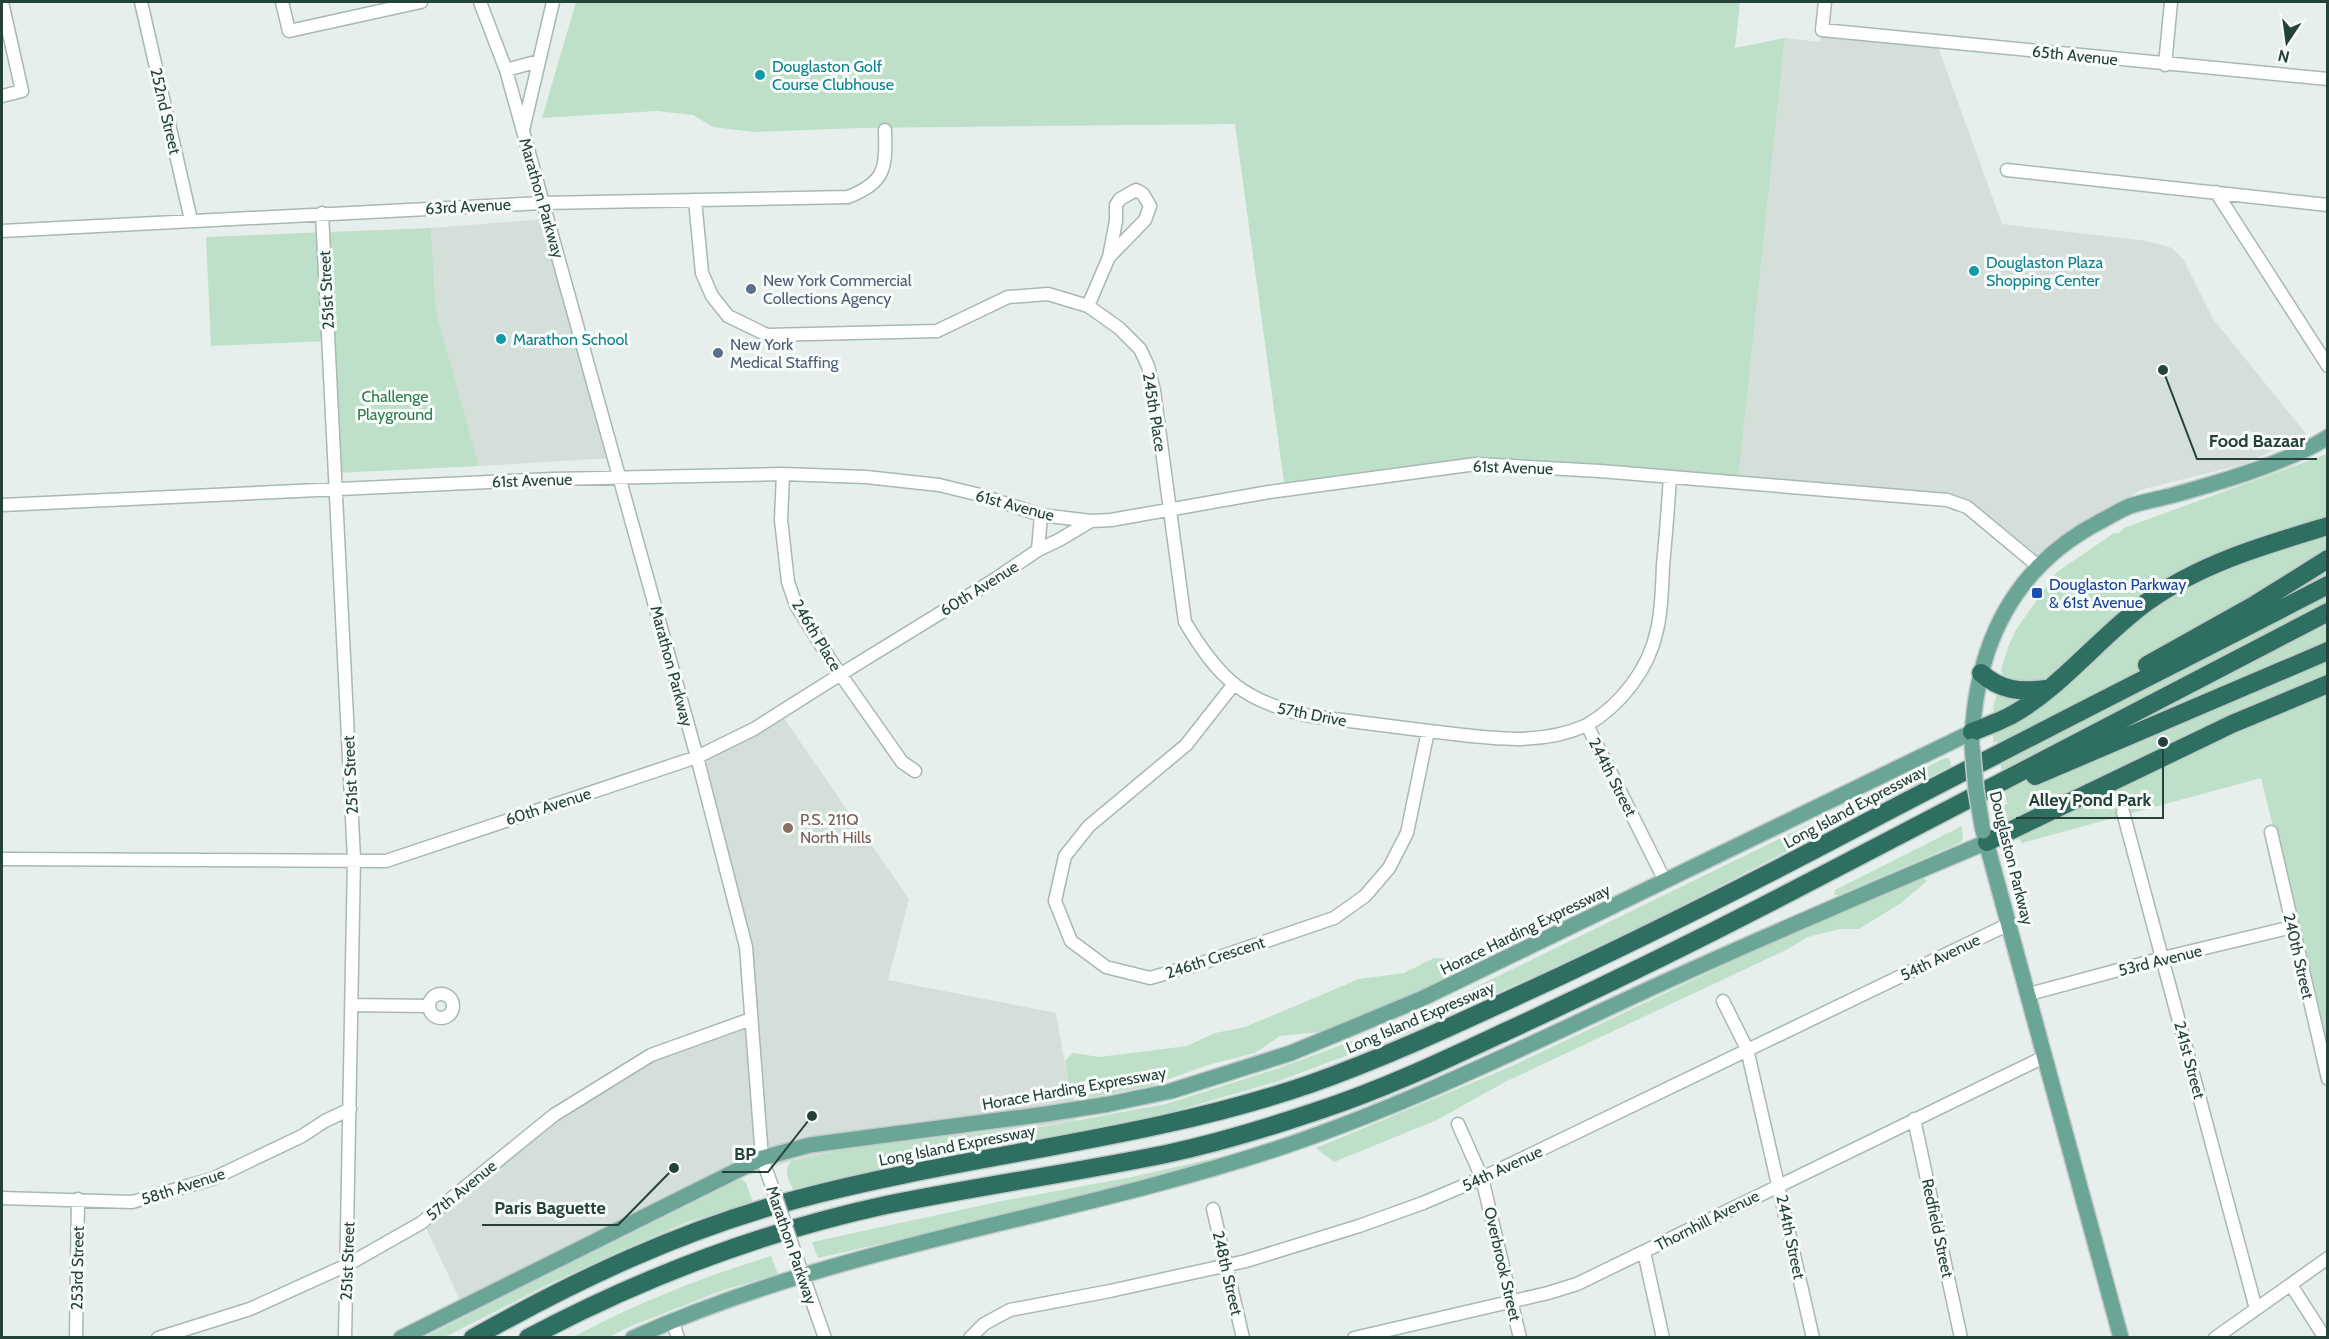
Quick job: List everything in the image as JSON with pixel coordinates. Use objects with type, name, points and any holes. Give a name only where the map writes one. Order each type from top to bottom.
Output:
[{"type":"highway","points":[[1972,739],[2010,716],[2048,688],[2146,603],[2179,581],[2248,550],[2328,526]]},
{"type":"highway","points":[[1919,795],[2256,604],[2328,559]]},
{"type":"highway","name":"Long Island Expressway","points":[[473,1338],[556,1292],[638,1254],[713,1226],[794,1200],[882,1179],[1166,1124],[1243,1105],[1312,1083],[1388,1054],[1594,961],[1714,903],[2328,585]]},
{"type":"highway","points":[[528,1338],[572,1314],[650,1279],[722,1252],[800,1227],[891,1204],[1167,1153],[1247,1134],[1322,1110],[1409,1075],[1604,986],[2328,612]]},
{"type":"highway","points":[[1931,819],[2328,651]]},
{"type":"highway","points":[[1981,673],[2002,687],[2024,692],[2048,688]]},
{"type":"highway","points":[[1985,836],[2232,724],[2328,684]]},
{"type":"highway","points":[[2232,724],[2328,693]]},
{"type":"main road","name":"Douglaston Parkway","points":[[2121,1338],[1985,836],[1976,790],[1972,739],[1981,673],[1997,625],[2013,598],[2038,566],[2061,545],[2085,529],[2130,507],[2235,476],[2304,450],[2328,438]]},
{"type":"main road","name":"Horace Harding Expressway","points":[[401,1338],[762,1158],[810,1144],[1109,1104],[1171,1090],[1234,1072],[1301,1049],[1411,1003],[1665,881],[1972,739]]},
{"type":"main road","points":[[633,1338],[672,1320],[802,1274],[1203,1171],[1340,1126],[1440,1086],[1985,836]]},
{"type":"street","points":[[2,2],[22,91],[2,96]]},
{"type":"street","name":"252nd Street","points":[[141,2],[191,220]]},
{"type":"street","points":[[282,2],[289,31],[421,2]]},
{"type":"street","name":"Marathon Parkway","points":[[480,2],[506,70],[697,757],[746,948],[762,1158],[825,1338]]},
{"type":"street","points":[[523,131],[553,2]]},
{"type":"street","name":"65th Avenue","points":[[1825,2],[1822,30],[2328,80]]},
{"type":"street","points":[[2165,65],[2171,2]]},
{"type":"street","points":[[506,70],[538,61]]},
{"type":"street","name":"63rd Avenue","points":[[2,231],[543,203],[848,197],[867,190],[879,177],[885,158],[885,130]]},
{"type":"street","points":[[2007,170],[2328,205]]},
{"type":"street","points":[[1088,306],[1109,257],[1116,221],[1116,205],[1127,194],[1136,190],[1148,199],[1150,206],[1148,213],[1136,231],[1109,257]]},
{"type":"street","points":[[2216,192],[2328,366]]},
{"type":"street","name":"245th Place","points":[[695,200],[702,273],[712,296],[728,316],[767,335],[937,331],[1008,297],[1048,294],[1088,306],[1119,328],[1140,349],[1148,366],[1154,391],[1169,508]]},
{"type":"street","name":"251st Street","points":[[322,213],[354,859],[345,1338]]},
{"type":"street","name":"61st Avenue","points":[[2,505],[336,488],[620,477],[783,474],[866,477],[939,485],[976,494],[1041,515],[1111,520],[1169,508],[1277,491],[1476,464],[1600,471],[1947,500],[1967,507],[2038,566]]},
{"type":"street","name":"246th Place","points":[[783,474],[781,520],[788,582],[796,605],[902,762],[915,771]]},
{"type":"street","name":"244th Street","points":[[1665,881],[1587,725],[1603,715],[1624,694],[1643,668],[1654,642],[1659,619],[1670,477]]},
{"type":"street","name":"57th Drive","points":[[1169,508],[1185,622],[1204,654],[1234,684],[1254,698],[1279,710],[1310,716],[1503,740],[1556,736],[1587,725]]},
{"type":"street","points":[[1038,550],[1041,515]]},
{"type":"street","name":"60th Avenue","points":[[2,859],[354,859],[386,861],[697,757],[774,718],[1038,550],[1059,540],[1090,520]]},
{"type":"street","name":"246th Crescent","points":[[1234,684],[1186,745],[1089,826],[1065,856],[1055,901],[1071,941],[1106,967],[1150,978],[1199,964],[1334,918],[1365,896],[1389,868],[1407,833],[1428,731]]},
{"type":"street","name":"241st Street","points":[[2123,812],[2256,1309]]},
{"type":"street","name":"240th Street","points":[[2271,832],[2328,1079]]},
{"type":"street","name":"54th Avenue","points":[[970,1338],[992,1318],[1020,1307],[1227,1267],[1359,1227],[1423,1203],[1482,1178],[2010,924]]},
{"type":"street","name":"53rd Avenue","points":[[2029,994],[2163,958],[2292,927]]},
{"type":"street","name":"244th Street","points":[[1723,1001],[1747,1050],[1813,1338]]},
{"type":"street","points":[[351,1005],[429,1006]]},
{"type":"street","name":"57th Avenue","points":[[158,1338],[250,1309],[347,1265],[421,1222],[554,1115],[651,1055],[751,1019]]},
{"type":"street","name":"Thornhill Avenue","points":[[1354,1338],[1512,1302],[1577,1284],[2044,1057]]},
{"type":"street","name":"58th Avenue","points":[[2,1198],[132,1202],[212,1179],[302,1137],[325,1121],[350,1108]]},
{"type":"street","name":"Redfield Street","points":[[1914,1119],[1961,1338]]},
{"type":"street","name":"Overbrook Street","points":[[1458,1124],[1482,1178],[1520,1338]]},
{"type":"street","name":"253rd Street","points":[[76,1338],[78,1199]]},
{"type":"street","name":"248th Street","points":[[1213,1209],[1243,1338]]},
{"type":"street","points":[[1644,1252],[1663,1338]]},
{"type":"street","points":[[2215,1338],[2328,1258]]},
{"type":"street","points":[[2291,1285],[2325,1338]]},
{"type":"street","points":[[672,1320],[678,1338]]},
{"type":"shaded area","name":"Douglaston Plaza Shopping Center","points":[[1822,30],[1936,41],[2002,224],[2147,241],[2172,248],[2183,259],[2213,319],[2307,435],[2244,464],[2140,490],[2061,545],[2038,566],[1967,507],[1738,483],[1785,38],[1820,42]]},
{"type":"shaded area","points":[[545,219],[612,458],[479,466],[436,311],[431,228]]},
{"type":"shaded area","points":[[783,717],[909,899],[888,980],[1056,1013],[1068,1082],[1074,1092],[1075,1121],[996,1133],[861,1145],[791,1161],[726,1183],[467,1315],[423,1221],[541,1126],[643,1058],[750,1020],[745,948],[698,758]]},
{"type":"green space","points":[[576,2],[1740,2],[1735,48],[1785,38],[1738,483],[1466,459],[1461,466],[1285,490],[1235,124],[859,128],[754,132],[713,127],[693,115],[657,111],[542,118]]},
{"type":"green space","name":"Challenge Playground","points":[[431,228],[436,311],[479,466],[335,473],[329,341],[211,346],[206,237]]},
{"type":"green space","points":[[2327,454],[2327,1043],[2261,778],[2022,843],[2011,825],[2008,826],[2004,822],[2000,807],[2007,804],[1997,741],[1993,743],[1993,734],[1996,732],[1993,707],[2003,675],[2001,670],[2017,628],[2057,572],[2114,533],[2120,533],[2124,528]]},
{"type":"green space","points":[[1949,758],[1951,766],[1664,915],[1540,974],[1407,1033],[1279,1081],[1168,1113],[793,1189],[788,1178],[787,1168],[791,1161],[861,1145],[1042,1127],[1166,1104],[1279,1068],[1404,1022]]},
{"type":"green space","points":[[1962,826],[1963,839],[1960,843],[1839,895],[1834,895],[1835,890]]},
{"type":"green space","points":[[1923,878],[1927,881],[1901,903],[1859,929],[1840,929],[1808,937],[1786,950],[1505,1082],[1437,1120],[1334,1162],[1316,1148],[1510,1067],[1756,950]]},
{"type":"green space","points":[[1434,958],[1461,959],[1468,966],[1439,984],[1322,1032],[1280,1036],[1255,1053],[1211,1064],[1150,1086],[1088,1098],[1074,1092],[1068,1082],[1065,1061],[1073,1053],[1099,1057],[1187,1046],[1215,1033],[1245,1027],[1359,979],[1404,973]]},
{"type":"green space","points":[[1233,1154],[1079,1198],[818,1258],[812,1242],[1002,1201],[1132,1177]]},
{"type":"green space","points":[[742,1179],[746,1183],[753,1203],[687,1222],[641,1242],[549,1284],[445,1337],[423,1338],[726,1183]]},
{"type":"green space","points":[[771,1256],[778,1274],[724,1290],[631,1326],[609,1337],[573,1337],[670,1292]]},
{"type":"place","name":"Douglaston Golf Course Clubhouse","points":[[760,75]]},
{"type":"place","name":"Douglaston Plaza Shopping Center","points":[[1974,271]]},
{"type":"place","name":"New York Commercial Collections Agency","points":[[751,289]]},
{"type":"place","name":"Marathon School","points":[[501,339]]},
{"type":"place","name":"New York Medical Staffing","points":[[718,353]]},
{"type":"place","name":"Food Bazaar","points":[[2163,370]]},
{"type":"place","name":"Douglaston Parkway & 61st Avenue","points":[[2037,593]]},
{"type":"place","name":"Alley Pond Park","points":[[2163,742]]},
{"type":"place","name":"P.S. 211Q North Hills","points":[[788,828]]},
{"type":"place","name":"BP","points":[[812,1116]]},
{"type":"place","name":"Paris Baguette","points":[[674,1168]]}]
